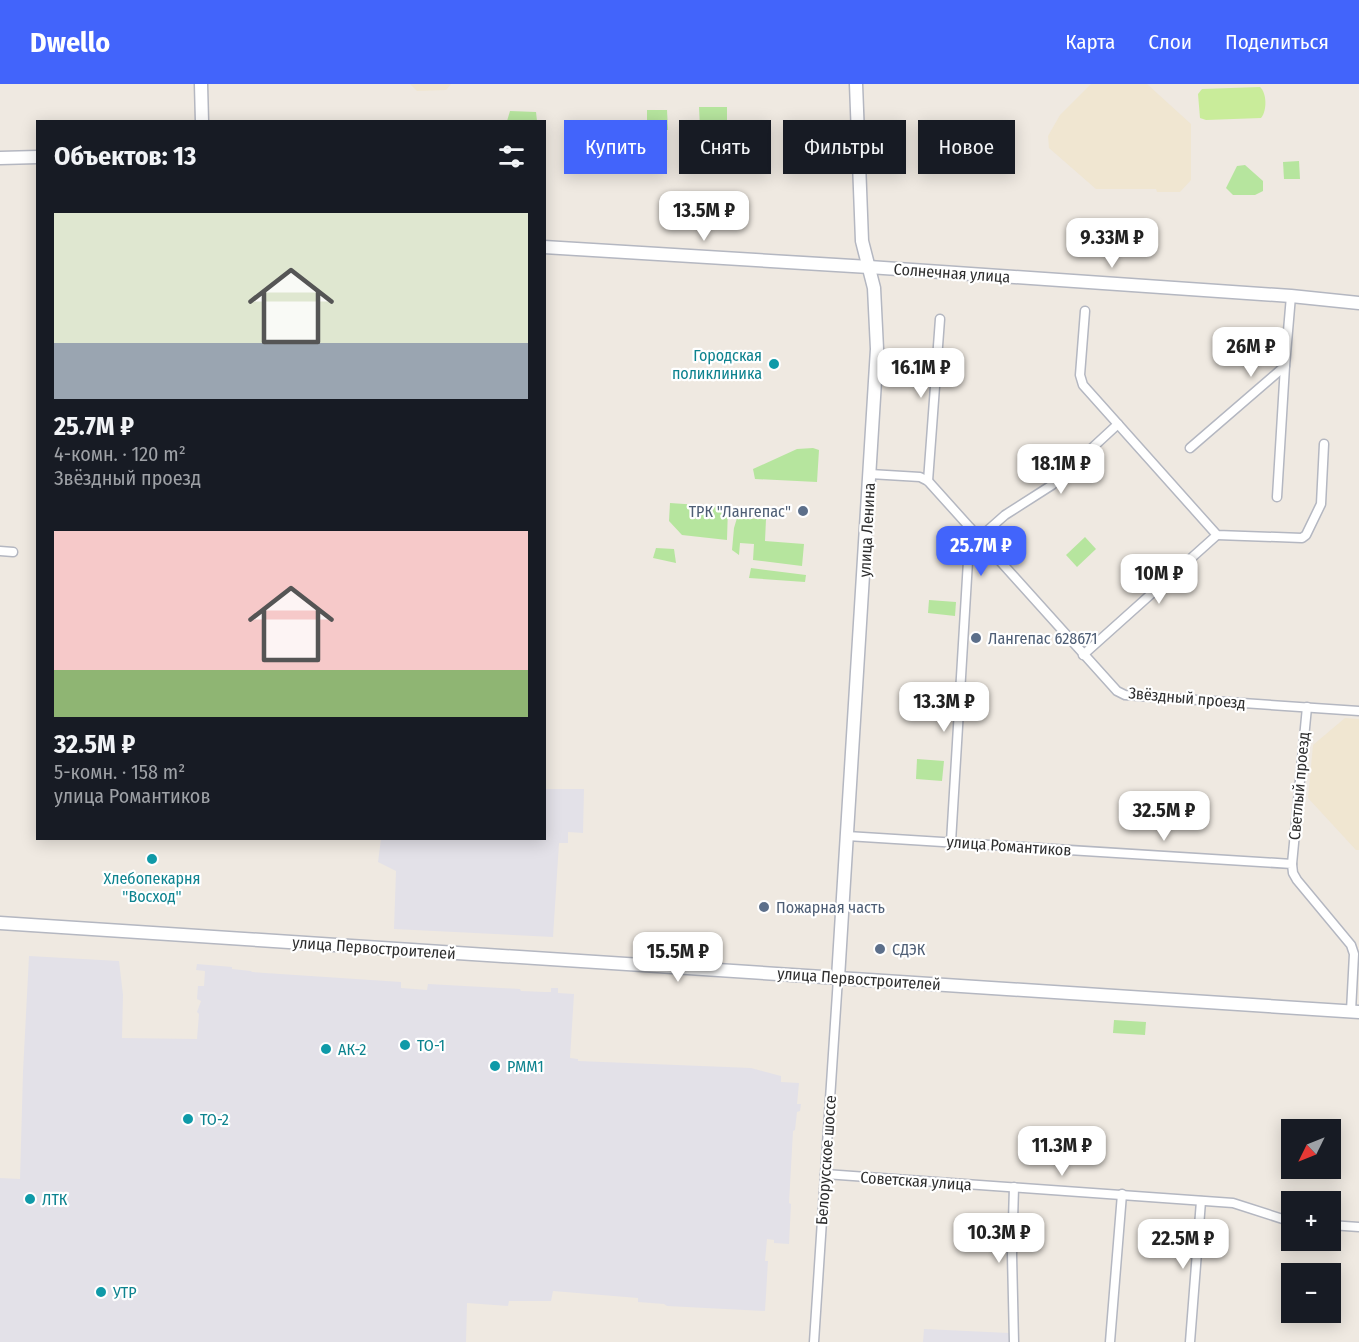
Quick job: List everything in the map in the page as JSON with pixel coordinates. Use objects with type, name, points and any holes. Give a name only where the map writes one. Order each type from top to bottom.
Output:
[{"type":"street","points":[[201,84],[202,120]]},
{"type":"street","name":"улица Ленина","points":[[838,978],[877,330],[874,288],[862,241],[856,84]]},
{"type":"street","points":[[0,158],[36,157]]},
{"type":"street","name":"Солнечная улица","points":[[546,247],[1291,296],[1359,303]]},
{"type":"street","points":[[1277,497],[1284,366],[1291,296]]},
{"type":"street","points":[[1085,310],[1081,380],[1216,535]]},
{"type":"street","points":[[870,474],[920,477],[928,481],[940,320]]},
{"type":"street","points":[[1190,448],[1284,366]]},
{"type":"street","points":[[969,539],[979,538],[1005,514],[1052,485],[1118,424]]},
{"type":"street","points":[[1083,655],[1216,535],[1302,538],[1306,535],[1321,504],[1324,444]]},
{"type":"street","name":"Звёздный проезд","points":[[928,481],[1117,691],[1125,695],[1359,711]]},
{"type":"street","points":[[951,842],[970,528]]},
{"type":"street","points":[[0,551],[13,552]]},
{"type":"street","name":"Светлый проезд","points":[[1292,864],[1307,707]]},
{"type":"street","name":"улица Романтиков","points":[[847,836],[1292,864]]},
{"type":"street","points":[[1292,864],[1297,880],[1351,945],[1354,954],[1355,1011]]},
{"type":"street","name":"улица Первостроителей","points":[[0,923],[1355,1011]]},
{"type":"street","name":"Белорусское шоссе","points":[[814,1342],[838,978]]},
{"type":"street","name":"Советская улица","points":[[825,1174],[1122,1194],[1243,1205],[1281,1218]]},
{"type":"street","points":[[1014,1187],[1012,1255],[1014,1342]]},
{"type":"street","points":[[1110,1342],[1122,1194]]},
{"type":"street","points":[[1190,1342],[1201,1201]]},
{"type":"street","points":[[1341,1226],[1359,1227]]},
{"type":"shaded area","points":[[410,84],[451,84],[446,90],[417,91]]},
{"type":"shaded area","points":[[1091,84],[1147,84],[1191,124],[1191,180],[1180,192],[1157,192],[1156,189],[1096,189],[1049,148],[1048,136],[1060,115]]},
{"type":"shaded area","points":[[1345,718],[1359,719],[1359,850],[1356,850],[1308,798],[1313,745]]},
{"type":"shaded area","points":[[546,789],[584,789],[583,833],[568,832],[568,843],[559,843],[553,937],[394,929],[396,871],[378,862],[381,840],[546,840]]},
{"type":"shaded area","points":[[29,956],[119,961],[123,995],[122,1038],[197,1039],[199,1014],[197,1012],[201,1001],[197,999],[198,986],[204,986],[205,971],[196,970],[197,964],[232,967],[232,969],[252,972],[401,982],[401,988],[427,990],[428,984],[545,992],[551,992],[551,988],[558,988],[558,993],[574,994],[570,1058],[578,1059],[578,1061],[751,1068],[781,1076],[781,1082],[799,1083],[797,1104],[801,1104],[793,1131],[789,1244],[774,1243],[774,1240],[767,1239],[765,1311],[667,1306],[638,1302],[638,1298],[553,1291],[551,1301],[509,1301],[508,1306],[467,1303],[466,1342],[0,1342],[0,1178],[20,1179]]},
{"type":"shaded area","points":[[924,1329],[1009,1333],[1009,1342],[923,1342]]},
{"type":"green space","points":[[1260,87],[1264,93],[1265,102],[1261,118],[1206,120],[1200,118],[1198,94],[1202,89]]},
{"type":"green space","points":[[699,107],[727,107],[727,120],[700,120]]},
{"type":"green space","points":[[647,110],[667,110],[668,130],[667,120],[647,120]]},
{"type":"green space","points":[[510,111],[536,112],[537,120],[507,120]]},
{"type":"green space","points":[[1299,161],[1300,179],[1284,179],[1283,162]]},
{"type":"green space","points":[[1245,165],[1263,181],[1263,191],[1255,195],[1233,195],[1226,188],[1237,166]]},
{"type":"green space","points":[[797,449],[819,450],[817,482],[755,479],[753,469]]},
{"type":"green space","points":[[670,503],[728,507],[727,540],[682,535],[669,521]]},
{"type":"green space","points":[[737,518],[766,519],[765,541],[804,544],[802,566],[753,560],[754,544],[740,543],[739,555],[732,550]]},
{"type":"green space","points":[[1085,537],[1096,549],[1077,567],[1066,555]]},
{"type":"green space","points":[[656,548],[674,549],[676,563],[653,558]]},
{"type":"green space","points":[[751,568],[806,575],[805,582],[749,578]]},
{"type":"green space","points":[[929,600],[956,602],[955,616],[928,613]]},
{"type":"green space","points":[[917,759],[944,761],[942,781],[916,779]]},
{"type":"green space","points":[[1114,1020],[1146,1022],[1145,1035],[1113,1033]]},
{"type":"place","name":"Городская поликлиника","points":[[774,364]]},
{"type":"place","name":"ТРК \"Лангепас\"","points":[[803,511]]},
{"type":"place","name":"Лангепас 628671","points":[[976,638]]},
{"type":"place","name":"Хлебопекарня \"Восход\"","points":[[152,859]]},
{"type":"place","name":"Пожарная часть","points":[[764,907]]},
{"type":"place","name":"СДЭК","points":[[880,949]]},
{"type":"place","name":"ТО-1","points":[[405,1045]]},
{"type":"place","name":"АК-2","points":[[326,1049]]},
{"type":"place","name":"РММ1","points":[[495,1066]]},
{"type":"place","name":"ТО-2","points":[[188,1119]]},
{"type":"place","name":"ЛТК","points":[[30,1199]]},
{"type":"place","name":"УТР","points":[[101,1292]]}]
